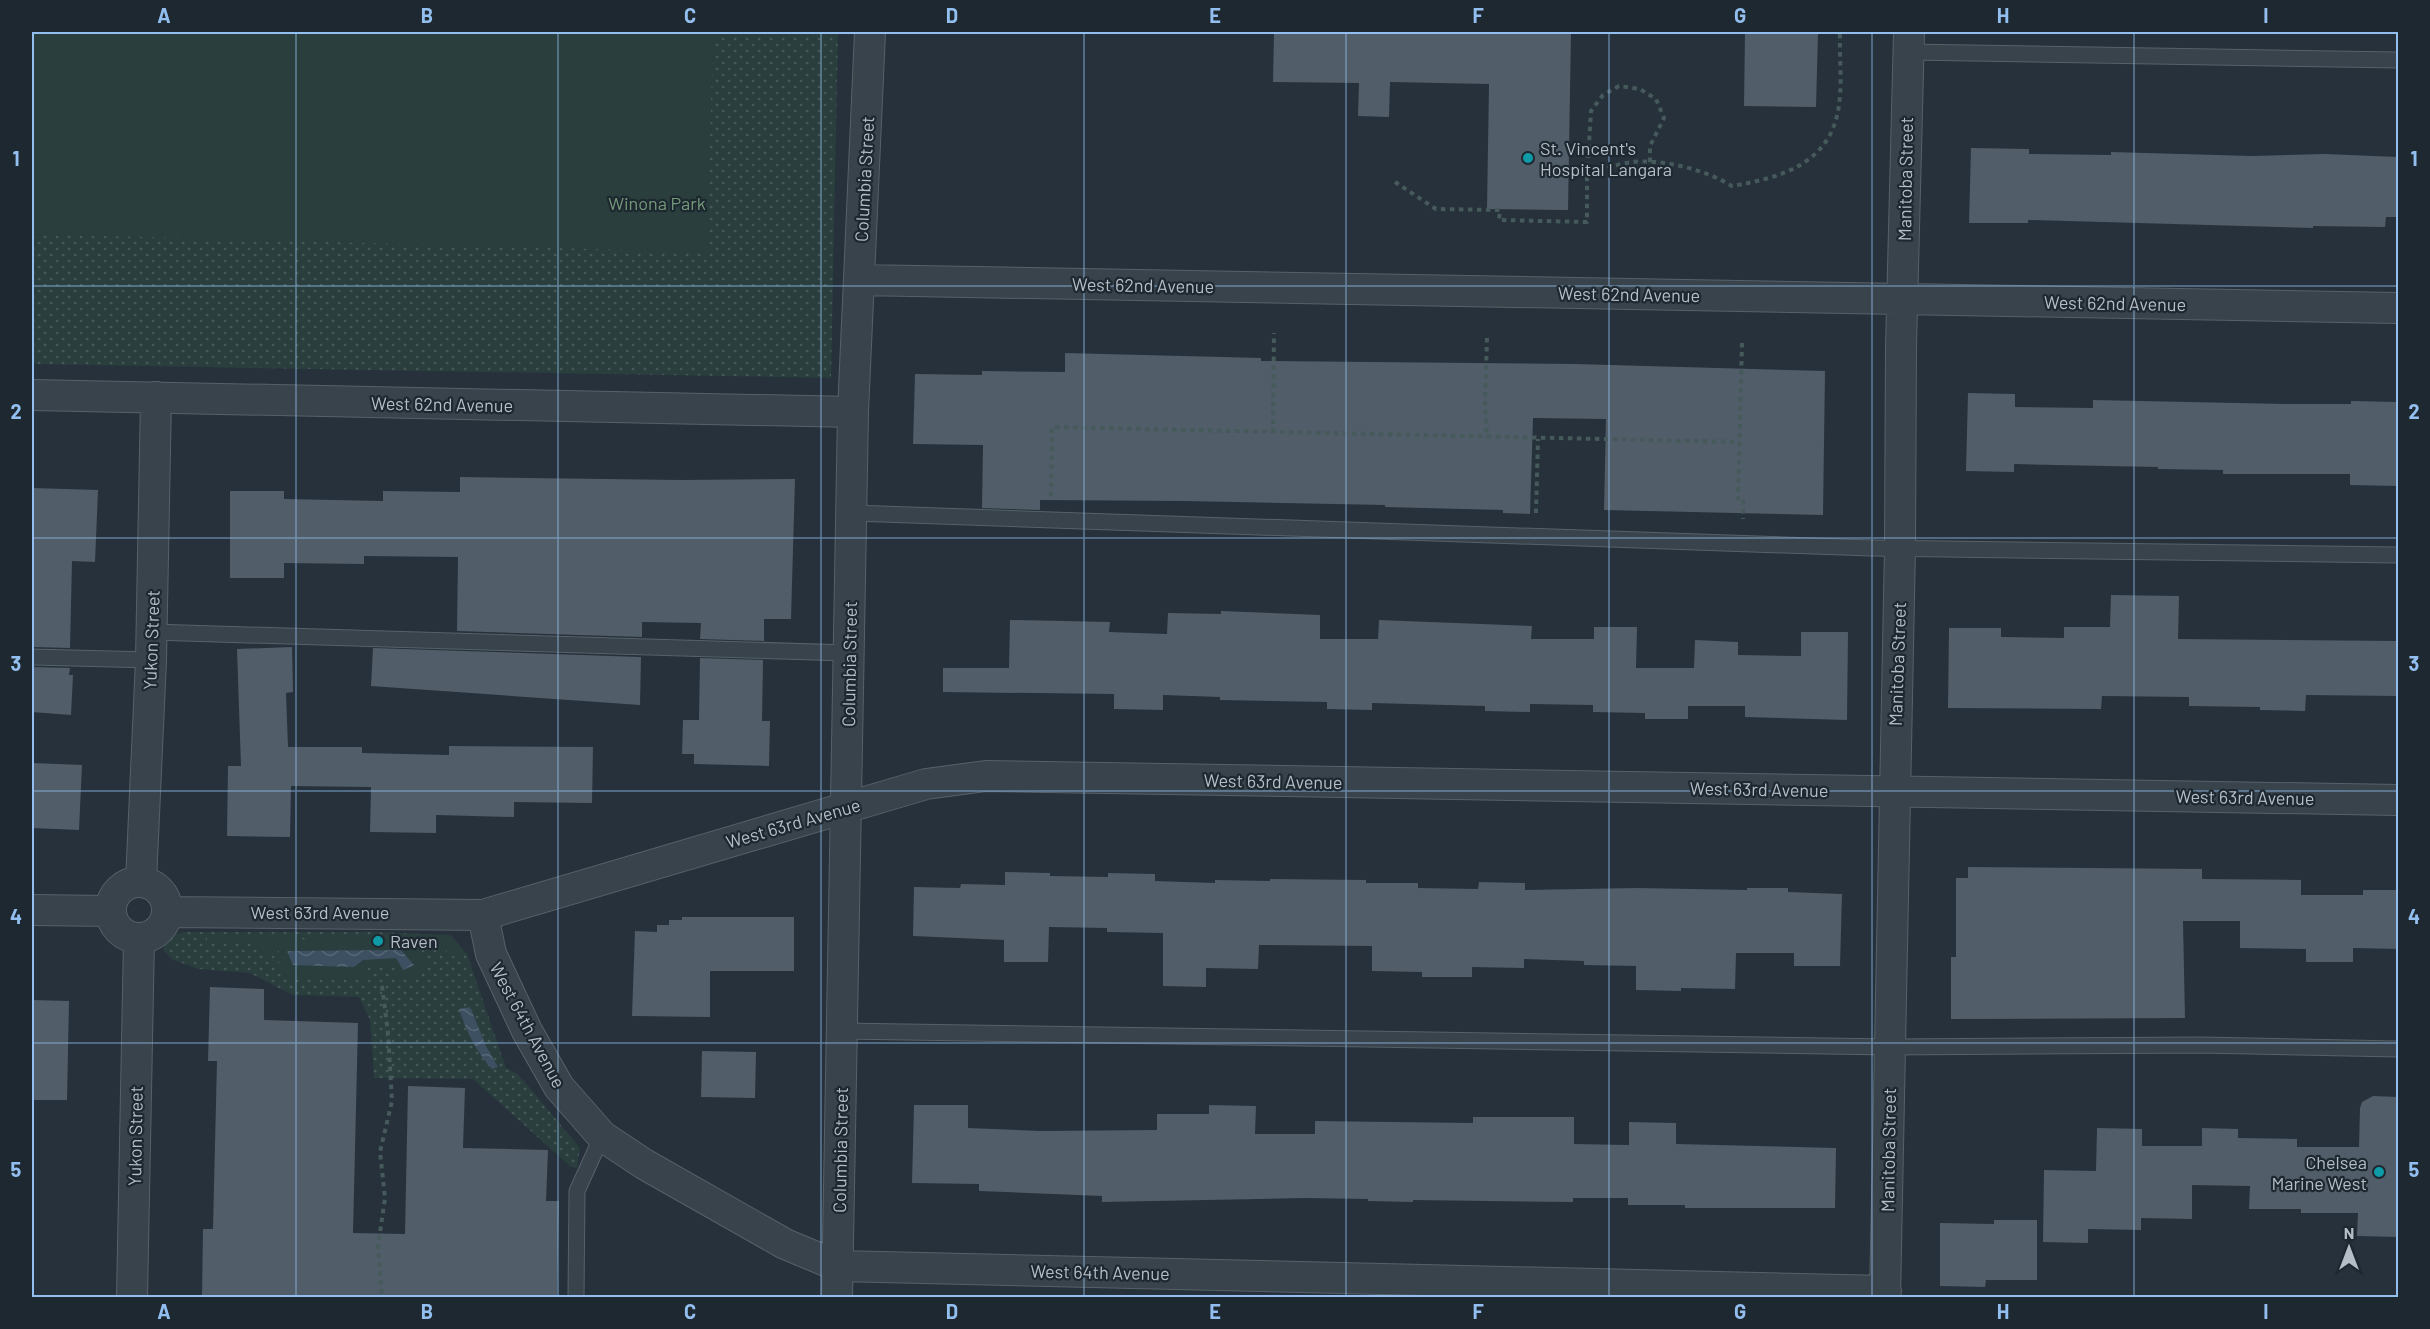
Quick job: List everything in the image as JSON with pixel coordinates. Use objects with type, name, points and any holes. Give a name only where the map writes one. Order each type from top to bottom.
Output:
[{"type":"street","name":"Columbia Street","points":[[837,1298],[853,412],[870,32]]},
{"type":"street","name":"Manitoba Street","points":[[1886,1294],[1908,42]]},
{"type":"street","name":"West 62nd Avenue","points":[[860,280],[2398,308]]},
{"type":"street","name":"West 62nd Avenue","points":[[32,395],[853,412]]},
{"type":"street","name":"Yukon Street","points":[[141,882],[152,646],[156,398]]},
{"type":"street","name":"West 63rd Avenue","points":[[167,912],[483,915],[926,784],[986,776],[2398,800]]},
{"type":"street","points":[[141,882],[157,888],[166,903],[167,912],[161,927],[155,933],[139,938],[123,933],[117,927],[111,911],[116,894],[123,887],[141,882]]},
{"type":"street","points":[[32,910],[111,911]]},
{"type":"street","name":"West 64th Avenue","points":[[483,915],[491,954],[527,1031],[560,1087],[602,1136],[644,1164],[785,1244],[838,1266],[1886,1294]]},
{"type":"street","name":"Yukon Street","points":[[132,1298],[139,938]]},
{"type":"lane","points":[[1908,42],[2398,60]]},
{"type":"lane","points":[[852,513],[1743,544],[2398,555]]},
{"type":"lane","points":[[32,657],[152,646],[849,653]]},
{"type":"lane","points":[[842,1031],[1890,1047],[2201,1046],[2398,1049]]},
{"type":"lane","points":[[576,1298],[577,1191],[602,1136]]},
{"type":"path","points":[[1587,176],[1609,167],[1633,162],[1650,162],[1706,173],[1732,186],[1789,173],[1822,148],[1833,130],[1839,109],[1840,32]]},
{"type":"path","points":[[1395,182],[1436,209],[1500,210],[1499,220],[1587,222],[1591,111],[1604,95],[1619,86],[1640,88],[1656,99],[1664,118],[1650,146],[1650,162]]},
{"type":"path","points":[[1273,433],[1274,333]]},
{"type":"path","points":[[1487,338],[1485,404],[1487,438]]},
{"type":"path","points":[[1742,343],[1738,501],[1743,501],[1743,544]]},
{"type":"path","points":[[1051,520],[1052,427],[1739,442]]},
{"type":"path","points":[[1535,536],[1538,439]]},
{"type":"path","points":[[382,986],[388,1033],[392,1101],[380,1152],[385,1198],[378,1246],[382,1298]]},
{"type":"green space","name":"Winona Park","points":[[32,32],[838,32],[831,378],[32,364]]},
{"type":"green space","points":[[32,32],[713,32],[707,252],[32,234]]},
{"type":"green space","points":[[183,932],[373,932],[451,935],[467,954],[506,1068],[518,1074],[580,1148],[577,1168],[571,1167],[473,1079],[374,1078],[370,1020],[359,997],[292,995],[250,973],[199,969],[173,960],[163,950],[170,937]]},
{"type":"green space","points":[[207,935],[298,935],[306,942],[320,935],[381,935],[386,938],[407,940],[410,936],[450,938],[461,952],[448,959],[446,948],[420,948],[420,958],[425,961],[426,970],[412,980],[398,980],[397,965],[364,965],[367,977],[360,980],[287,978],[285,973],[279,974],[280,968],[276,966],[284,957],[275,947],[267,958],[251,944],[207,943]]},
{"type":"water","points":[[401,950],[414,965],[403,970],[396,958],[363,960],[354,967],[293,965],[287,951]]},
{"type":"water","points":[[470,1007],[487,1048],[498,1067],[492,1069],[469,1034],[459,1009]]},
{"type":"building","name":"St. Vincent's Hospital Langara","points":[[1274,32],[1571,32],[1568,210],[1487,209],[1489,84],[1390,82],[1389,117],[1358,116],[1359,83],[1273,82]]},
{"type":"building","points":[[1745,32],[1818,32],[1816,107],[1744,106]]},
{"type":"building","points":[[1971,148],[2029,149],[2029,154],[2111,155],[2111,152],[2398,157],[2398,217],[2386,217],[2385,227],[2313,226],[2313,228],[2028,220],[2028,223],[1969,223]]},
{"type":"building","points":[[1065,353],[1261,358],[1261,361],[1575,364],[1825,371],[1823,515],[1604,510],[1606,419],[1533,418],[1530,514],[1503,513],[1503,510],[1385,507],[1385,505],[1184,501],[1040,500],[1040,510],[982,508],[983,445],[913,444],[915,374],[982,375],[982,371],[1065,372]]},
{"type":"building","points":[[1968,393],[2015,394],[2015,407],[2093,408],[2093,400],[2285,404],[2351,404],[2351,401],[2398,402],[2398,486],[2350,485],[2350,474],[2223,474],[2223,470],[2158,469],[2158,467],[2014,464],[2014,472],[1966,471]]},
{"type":"building","points":[[460,477],[795,479],[791,619],[764,619],[764,641],[700,639],[701,623],[642,622],[642,637],[457,631],[458,557],[364,556],[364,564],[284,563],[284,578],[230,578],[230,491],[284,491],[284,499],[383,501],[383,491],[460,492]]},
{"type":"building","points":[[32,488],[98,490],[95,562],[72,561],[70,648],[32,647]]},
{"type":"building","points":[[2111,595],[2179,596],[2178,639],[2398,641],[2398,696],[2306,695],[2305,711],[2260,710],[2260,707],[2189,706],[2189,697],[2102,696],[2101,709],[1948,708],[1949,628],[2001,628],[2001,637],[2064,638],[2064,627],[2110,627]]},
{"type":"building","points":[[1221,611],[1320,615],[1320,639],[1378,639],[1379,620],[1532,626],[1531,639],[1594,639],[1594,627],[1637,627],[1636,668],[1694,668],[1695,640],[1738,642],[1738,655],[1801,656],[1801,632],[1848,632],[1847,720],[1745,717],[1745,706],[1688,706],[1688,719],[1645,719],[1645,713],[1593,712],[1593,705],[1530,704],[1530,712],[1485,711],[1485,706],[1372,703],[1372,710],[1327,709],[1327,702],[1220,700],[1220,697],[1163,695],[1163,710],[1114,709],[1114,694],[943,692],[943,668],[1009,668],[1010,620],[1110,622],[1109,632],[1167,634],[1168,613],[1221,614]]},
{"type":"building","points":[[292,647],[293,692],[286,693],[288,747],[362,747],[362,753],[449,755],[449,746],[593,747],[592,803],[514,802],[514,817],[436,815],[436,833],[370,832],[371,787],[291,786],[290,837],[227,836],[228,766],[241,766],[237,649]]},
{"type":"building","points":[[373,648],[641,657],[640,705],[371,686]]},
{"type":"building","points":[[700,658],[763,660],[762,721],[770,721],[769,766],[694,764],[694,754],[682,754],[683,720],[699,720]]},
{"type":"building","points":[[32,667],[70,668],[69,675],[73,675],[71,715],[32,712]]},
{"type":"building","points":[[32,763],[82,765],[79,830],[32,828]]},
{"type":"building","points":[[1968,867],[2202,869],[2202,879],[2301,880],[2301,895],[2363,895],[2363,890],[2398,890],[2398,949],[2353,948],[2353,962],[2306,962],[2306,949],[2240,948],[2240,921],[2183,921],[2185,1018],[1951,1019],[1951,957],[1956,957],[1956,878],[1968,878]]},
{"type":"building","points":[[1005,872],[1050,873],[1050,876],[1108,877],[1108,873],[1155,874],[1155,881],[1215,883],[1215,880],[1366,880],[1366,883],[1418,883],[1418,888],[1478,889],[1479,882],[1525,883],[1525,890],[1788,888],[1788,892],[1842,894],[1840,966],[1794,966],[1794,953],[1736,953],[1735,989],[1636,990],[1636,966],[1584,965],[1584,961],[1524,959],[1524,968],[1472,967],[1472,977],[1422,977],[1422,972],[1372,971],[1372,946],[1259,945],[1258,969],[1206,968],[1206,987],[1163,986],[1163,933],[1107,932],[1107,928],[1049,927],[1048,962],[1004,962],[1004,940],[913,936],[914,887],[960,888],[961,884],[1005,885]]},
{"type":"building","points":[[682,917],[794,917],[794,971],[710,971],[710,1017],[632,1016],[635,931],[657,932],[657,925],[669,925],[669,920],[682,920]]},
{"type":"building","points":[[210,987],[264,989],[264,1020],[358,1023],[353,1233],[405,1234],[408,1086],[465,1088],[463,1148],[548,1150],[546,1201],[559,1201],[557,1298],[202,1298],[203,1229],[213,1229],[217,1061],[208,1061]]},
{"type":"building","points":[[32,1000],[69,1001],[67,1100],[32,1100]]},
{"type":"building","points":[[702,1051],[756,1052],[755,1098],[701,1097]]},
{"type":"building","points":[[2373,1096],[2398,1097],[2398,1237],[2357,1236],[2358,1213],[2301,1213],[2301,1209],[2249,1209],[2250,1186],[2192,1185],[2192,1219],[2141,1218],[2141,1230],[2088,1229],[2088,1243],[2043,1242],[2044,1170],[2096,1171],[2097,1128],[2142,1129],[2142,1146],[2202,1146],[2202,1128],[2238,1129],[2238,1138],[2297,1139],[2297,1147],[2359,1147],[2360,1108],[2362,1102]]},
{"type":"building","points":[[914,1105],[968,1105],[968,1128],[1041,1131],[1157,1130],[1157,1114],[1209,1114],[1209,1105],[1256,1106],[1255,1134],[1315,1134],[1315,1121],[1473,1123],[1473,1117],[1574,1117],[1574,1144],[1629,1145],[1629,1122],[1676,1123],[1676,1144],[1836,1148],[1835,1208],[1685,1208],[1685,1205],[1628,1205],[1628,1198],[1573,1198],[1573,1202],[1413,1200],[1413,1202],[1305,1198],[1102,1202],[1102,1196],[979,1191],[979,1184],[912,1183]]},
{"type":"building","points":[[1994,1220],[2037,1220],[2037,1280],[1986,1280],[1985,1287],[1940,1286],[1940,1223],[1994,1224]]},
{"type":"place","name":"St. Vincent's Hospital Langara","points":[[1528,158]]},
{"type":"place","name":"Raven","points":[[378,941]]},
{"type":"place","name":"Chelsea Marine West","points":[[2379,1172]]}]
